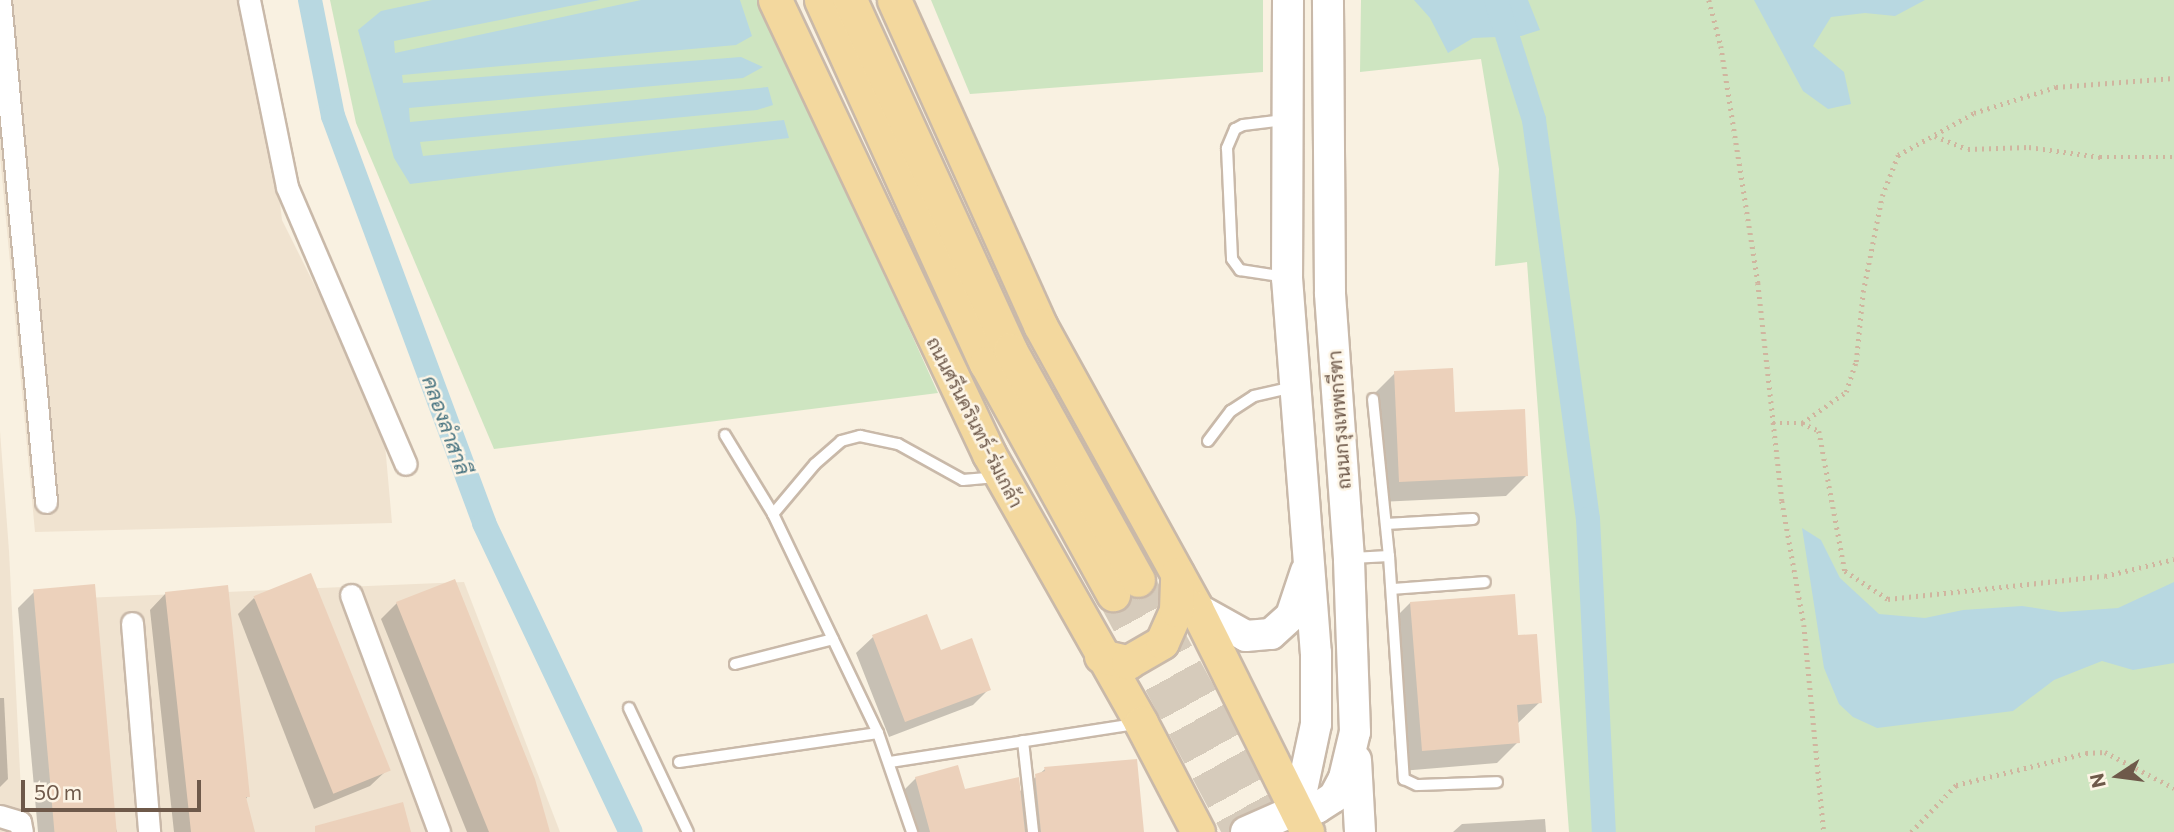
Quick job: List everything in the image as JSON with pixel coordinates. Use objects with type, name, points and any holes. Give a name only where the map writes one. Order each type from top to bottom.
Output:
[{"type":"main road","name":"ถนนศรีนครินทร์-ร่มเกล้า","points":[[775,0],[900,272],[1001,476],[1101,656],[1142,723],[1198,832]]},
{"type":"main road","name":"ถนนศรีนครินทร์-ร่มเกล้า","points":[[821,0],[985,363],[1125,587],[1010,351],[850,0]]},
{"type":"main road","points":[[894,0],[1040,325],[1196,608],[1300,824]]},
{"type":"main road","name":"ถนนกรุงเทพกรีฑา","points":[[1288,0],[1287,278],[1311,557],[1316,724],[1300,824]]},
{"type":"main road","name":"ถนนกรุงเทพกรีฑา","points":[[1247,832],[1300,824],[1339,790],[1355,732],[1349,558],[1330,293],[1328,0]]},
{"type":"main road","points":[[1287,58],[1328,56]]},
{"type":"main road","points":[[1196,608],[1246,636],[1271,634],[1291,616],[1311,557]]},
{"type":"main road","points":[[1101,656],[1128,662],[1162,642],[1176,610],[1177,574]]},
{"type":"main road","points":[[1355,732],[1360,832]]},
{"type":"street","points":[[1,0],[46,502]]},
{"type":"street","points":[[249,0],[288,187],[406,464]]},
{"type":"street","points":[[351,595],[439,832]]},
{"type":"street","points":[[132,623],[149,832]]},
{"type":"street","points":[[0,816],[20,822],[22,832]]},
{"type":"lane","points":[[1287,119],[1243,125],[1235,129],[1227,148],[1232,259],[1240,270],[1287,278]]},
{"type":"lane","points":[[1208,441],[1231,411],[1254,396],[1295,387]]},
{"type":"lane","points":[[1373,399],[1392,589],[1404,779],[1416,785],[1497,782]]},
{"type":"lane","points":[[725,435],[773,514],[878,733],[912,832]]},
{"type":"lane","points":[[773,514],[815,464],[841,441],[860,436],[898,444],[963,480],[1001,476]]},
{"type":"lane","points":[[1386,524],[1473,519]]},
{"type":"lane","points":[[1349,558],[1389,556]]},
{"type":"lane","points":[[1392,589],[1485,582]]},
{"type":"lane","points":[[735,664],[833,639]]},
{"type":"lane","points":[[629,708],[688,832]]},
{"type":"lane","points":[[890,762],[1142,723]]},
{"type":"lane","points":[[679,762],[878,733]]},
{"type":"lane","points":[[1023,741],[1033,832]]},
{"type":"path","points":[[1709,0],[1721,46],[1758,283],[1773,423],[1804,625],[1824,832]]},
{"type":"path","points":[[1802,423],[1846,392],[1856,362],[1863,292],[1882,196],[1898,155],[1974,113],[2056,87],[2174,78]]},
{"type":"path","points":[[1935,135],[1968,149],[2029,147],[2100,157],[2174,157]]},
{"type":"path","points":[[1773,423],[1802,423],[1819,431],[1825,448],[1845,571],[1888,599],[2105,576],[2174,559]]},
{"type":"path","points":[[1912,832],[1956,785],[2086,753],[2105,752],[2174,788]]},
{"type":"shaded area","points":[[0,0],[256,0],[282,220],[383,422],[392,523],[35,532],[0,155]]},
{"type":"shaded area","points":[[0,431],[9,551],[23,832],[0,832]]},
{"type":"shaded area","points":[[464,582],[560,832],[56,832],[35,600]]},
{"type":"green space","points":[[330,0],[761,0],[938,393],[494,449],[356,123]]},
{"type":"green space","points":[[931,0],[1263,0],[1263,72],[970,94]]},
{"type":"green space","points":[[1361,0],[2174,0],[2174,832],[1569,832],[1527,262],[1495,266],[1499,169],[1481,59],[1360,72]]},
{"type":"water","points":[[432,0],[600,0],[394,41],[395,53],[641,0],[740,0],[752,36],[736,45],[402,75],[403,83],[741,57],[763,67],[743,78],[409,108],[410,122],[768,87],[773,105],[757,110],[420,142],[423,156],[784,120],[789,138],[410,184],[394,158],[358,30],[381,11]]},
{"type":"water","points":[[1414,0],[1528,0],[1540,30],[1521,36],[1473,38],[1448,53],[1430,18]]},
{"type":"water","points":[[1754,0],[1925,0],[1895,16],[1865,13],[1831,17],[1813,46],[1844,72],[1851,104],[1828,109],[1803,91]]},
{"type":"water","points":[[1802,528],[1821,540],[1840,578],[1879,614],[1925,618],[1963,610],[2022,606],[2061,612],[2118,608],[2174,582],[2174,663],[2133,670],[2102,661],[2054,680],[2013,711],[1877,728],[1853,717],[1839,704],[1824,668]]},
{"type":"building","points":[[1453,368],[1455,412],[1525,409],[1528,476],[1399,482],[1394,371]]},
{"type":"building","points":[[311,573],[391,770],[333,794],[254,596]]},
{"type":"building","points":[[455,579],[535,779],[550,832],[489,832],[396,602]]},
{"type":"building","points":[[95,584],[117,832],[54,832],[33,589]]},
{"type":"building","points":[[228,585],[250,797],[246,797],[255,832],[191,832],[165,592]]},
{"type":"building","points":[[1515,594],[1518,635],[1537,634],[1542,703],[1517,705],[1520,743],[1422,751],[1410,602]]},
{"type":"building","points":[[927,614],[941,650],[972,638],[991,690],[905,722],[872,635]]},
{"type":"building","points":[[1137,759],[1144,832],[1041,832],[1035,774],[1045,771],[1044,767]]},
{"type":"building","points":[[958,765],[965,789],[1019,777],[1025,832],[930,832],[915,777]]},
{"type":"building","points":[[403,802],[411,832],[315,832],[315,826]]},
{"type":"waterway","name":"คลองลำสาลี","points":[[310,0],[333,116],[484,523],[631,832]]},
{"type":"waterway","points":[[1496,0],[1534,120],[1588,519],[1604,832]]},
{"type":"tunnel","points":[[1138,580],[1274,832]]},
{"type":"tunnel","points":[[1113,594],[1240,832]]}]
